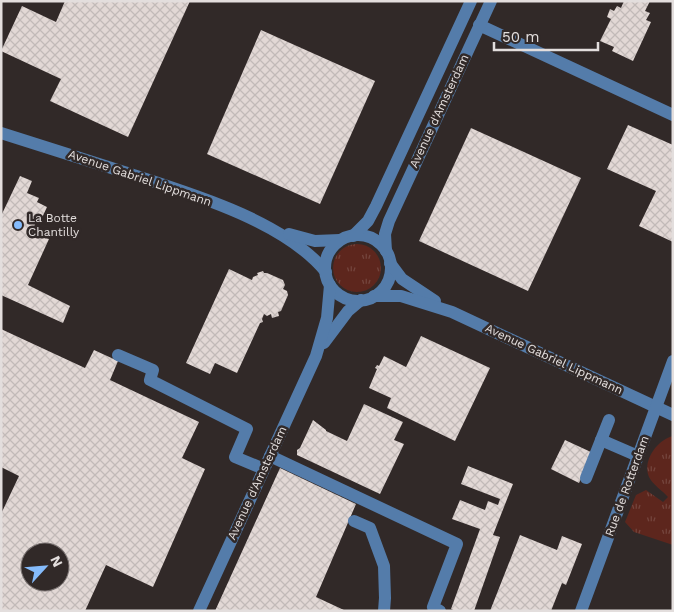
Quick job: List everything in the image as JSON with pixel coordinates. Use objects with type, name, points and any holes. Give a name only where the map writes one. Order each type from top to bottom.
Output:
[{"type":"street","name":"Avenue d'Amsterdam","points":[[353,236],[368,221],[381,198],[471,1]]},
{"type":"street","name":"Avenue d'Amsterdam","points":[[388,257],[385,238],[387,225],[490,1]]},
{"type":"street","points":[[479,25],[673,116]]},
{"type":"street","name":"Avenue Gabriel Lippmann","points":[[1,133],[168,186],[216,204],[276,231],[307,251],[326,272]]},
{"type":"street","name":"Avenue Gabriel Lippmann","points":[[276,231],[315,241],[340,240]]},
{"type":"street","points":[[353,236],[370,237],[381,244],[388,257],[390,273],[382,290],[374,296],[361,300],[342,296],[330,285],[326,272],[328,254],[333,246],[340,240],[353,236]]},
{"type":"street","name":"Avenue Gabriel Lippmann","points":[[388,257],[398,275],[406,283],[452,312],[673,415]]},
{"type":"street","name":"Avenue d'Amsterdam","points":[[199,611],[316,356],[327,318],[330,285]]},
{"type":"street","name":"Avenue Gabriel Lippmann","points":[[374,296],[401,296],[452,312]]},
{"type":"street","name":"Avenue d'Amsterdam","points":[[316,356],[348,311],[361,300]]},
{"type":"street","points":[[118,355],[153,370],[150,380],[247,429],[235,457],[264,469]]},
{"type":"street","name":"Rue de Rotterdam","points":[[581,611],[673,361]]},
{"type":"street","points":[[586,478],[609,420]]},
{"type":"street","points":[[601,440],[638,456]]},
{"type":"street","points":[[270,456],[457,544],[433,607],[440,611]]},
{"type":"street","points":[[354,521],[370,528],[384,566],[384,611]]},
{"type":"green space","points":[[352,244],[362,244],[374,251],[381,263],[381,273],[374,285],[362,292],[352,292],[344,288],[337,281],[333,273],[333,263],[337,255],[344,248]]},
{"type":"green space","points":[[673,436],[673,545],[634,532],[625,522],[636,495],[646,490],[663,502],[668,497],[650,480],[647,471],[652,452],[667,438]]},
{"type":"building","points":[[65,1],[190,1],[128,137],[50,101],[61,79],[1,51],[22,6],[56,22]]},
{"type":"building","points":[[624,1],[650,1],[645,11],[650,13],[646,20],[651,22],[633,61],[612,51],[614,47],[600,41],[611,19],[607,17],[610,9],[614,11],[617,6],[621,8]]},
{"type":"building","points":[[261,30],[375,81],[320,204],[207,154]]},
{"type":"building","points":[[628,125],[673,145],[673,242],[639,226],[656,191],[607,169]]},
{"type":"building","points":[[471,128],[581,178],[528,291],[419,241]]},
{"type":"building","name":"La Botte Chantilly","points":[[20,176],[32,181],[27,193],[39,198],[37,202],[47,207],[41,220],[38,218],[32,231],[49,239],[28,285],[70,306],[63,323],[1,295],[1,216]]},
{"type":"building","points":[[229,269],[252,280],[253,277],[258,275],[257,273],[263,271],[283,280],[285,285],[283,289],[287,291],[288,295],[281,311],[278,312],[279,316],[272,318],[271,314],[267,316],[264,314],[263,322],[260,323],[237,373],[215,363],[210,374],[186,363]]},
{"type":"building","points":[[1,329],[85,368],[94,350],[118,361],[110,380],[199,422],[182,458],[205,469],[153,587],[106,565],[85,611],[1,611],[1,514],[19,476],[1,467]]},
{"type":"building","points":[[421,336],[490,368],[455,441],[387,408],[391,398],[369,388],[377,369],[375,368],[377,365],[379,366],[384,356],[406,367]]},
{"type":"building","points":[[364,404],[403,422],[394,440],[404,444],[380,494],[297,455],[297,450],[300,448],[313,420],[326,431],[347,441]]},
{"type":"building","points":[[565,440],[593,453],[579,483],[551,469]]},
{"type":"building","points":[[468,466],[513,484],[493,535],[500,537],[474,611],[456,611],[451,609],[480,529],[452,519],[460,500],[485,510],[488,501],[498,505],[500,499],[461,484]]},
{"type":"building","points":[[280,468],[356,504],[316,597],[346,611],[215,611]]},
{"type":"building","points":[[520,535],[557,550],[562,536],[582,544],[566,585],[562,583],[551,611],[490,611]]},
{"type":"place","name":"La Botte Chantilly","points":[[18,225]]}]
